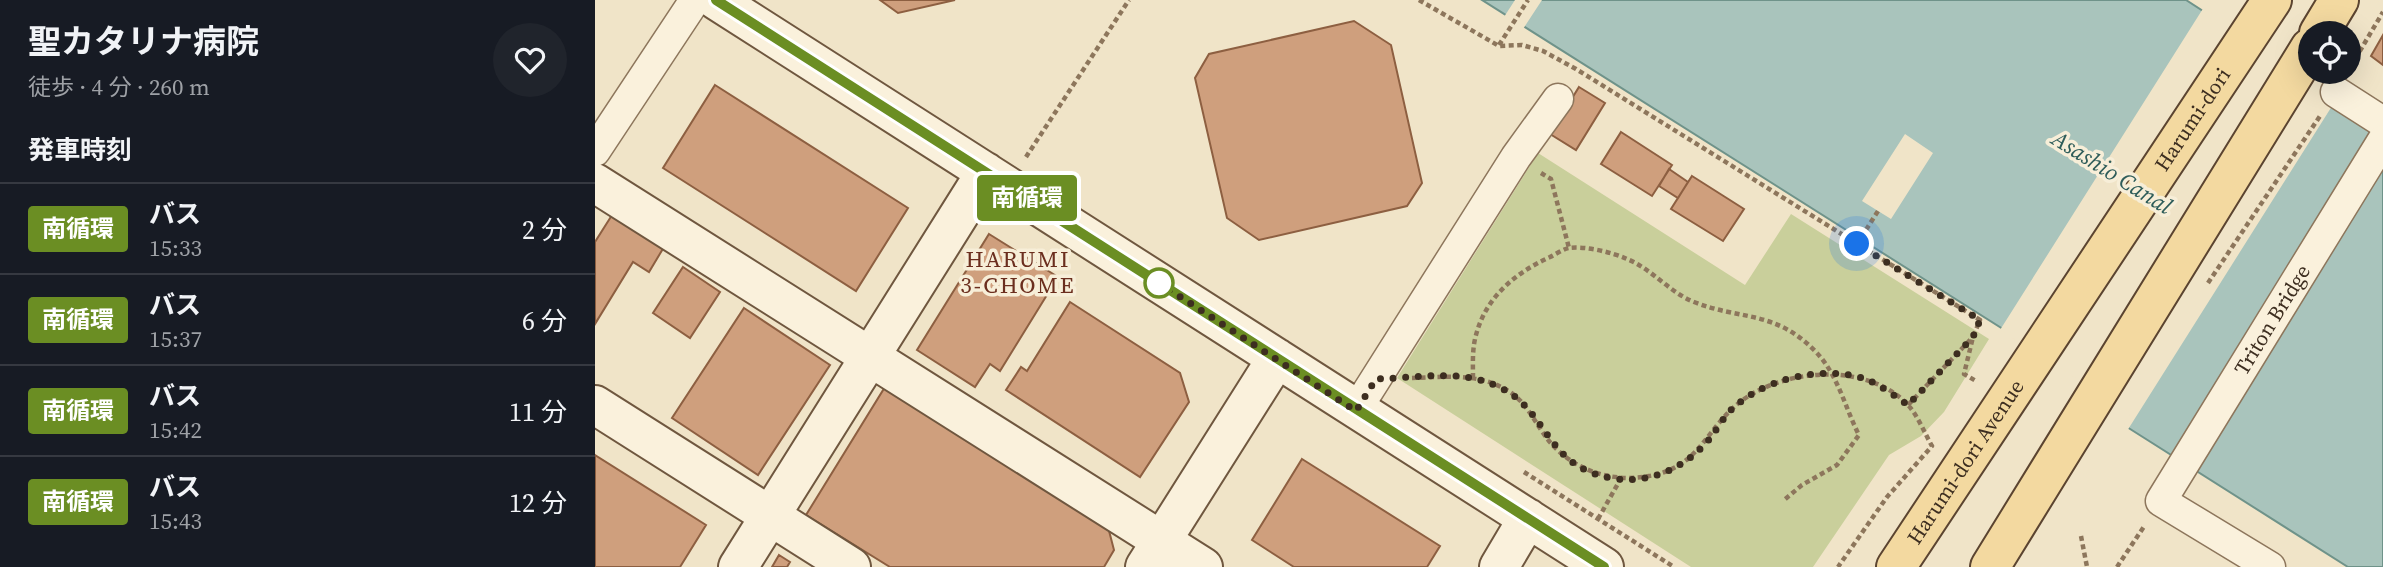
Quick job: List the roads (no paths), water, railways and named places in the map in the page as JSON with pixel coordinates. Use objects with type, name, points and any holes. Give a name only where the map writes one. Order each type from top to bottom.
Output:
[{"type":"main road","points":[[2326,21],[2339,0]]},
{"type":"main road","name":"Harumi-dori","points":[[2034,356],[2264,11]]},
{"type":"main road","points":[[1990,567],[2298,66]]},
{"type":"main road","name":"Harumi-dori Avenue","points":[[1896,567],[2034,356]]},
{"type":"street","points":[[595,151],[695,0]]},
{"type":"street","points":[[716,0],[1604,567]]},
{"type":"street","points":[[2345,84],[2383,122]]},
{"type":"street","points":[[1356,411],[1516,157],[1558,99]]},
{"type":"street","name":"Triton Bridge","points":[[2270,567],[2161,501],[2383,140]]},
{"type":"street","points":[[738,567],[986,172]]},
{"type":"street","points":[[595,183],[870,358],[1153,554],[1203,567]]},
{"type":"street","points":[[1153,554],[1277,358]]},
{"type":"street","points":[[595,405],[851,567]]},
{"type":"street","points":[[1499,567],[1528,519]]},
{"type":"water","name":"Asashio Canal","points":[[1482,0],[2186,0],[2298,73],[2298,84],[2315,84],[2383,128],[2383,567],[2348,567],[2127,427],[2136,413]]},
{"type":"district","name":"HARUMI 3-CHOME","points":[[1018,272]]}]
